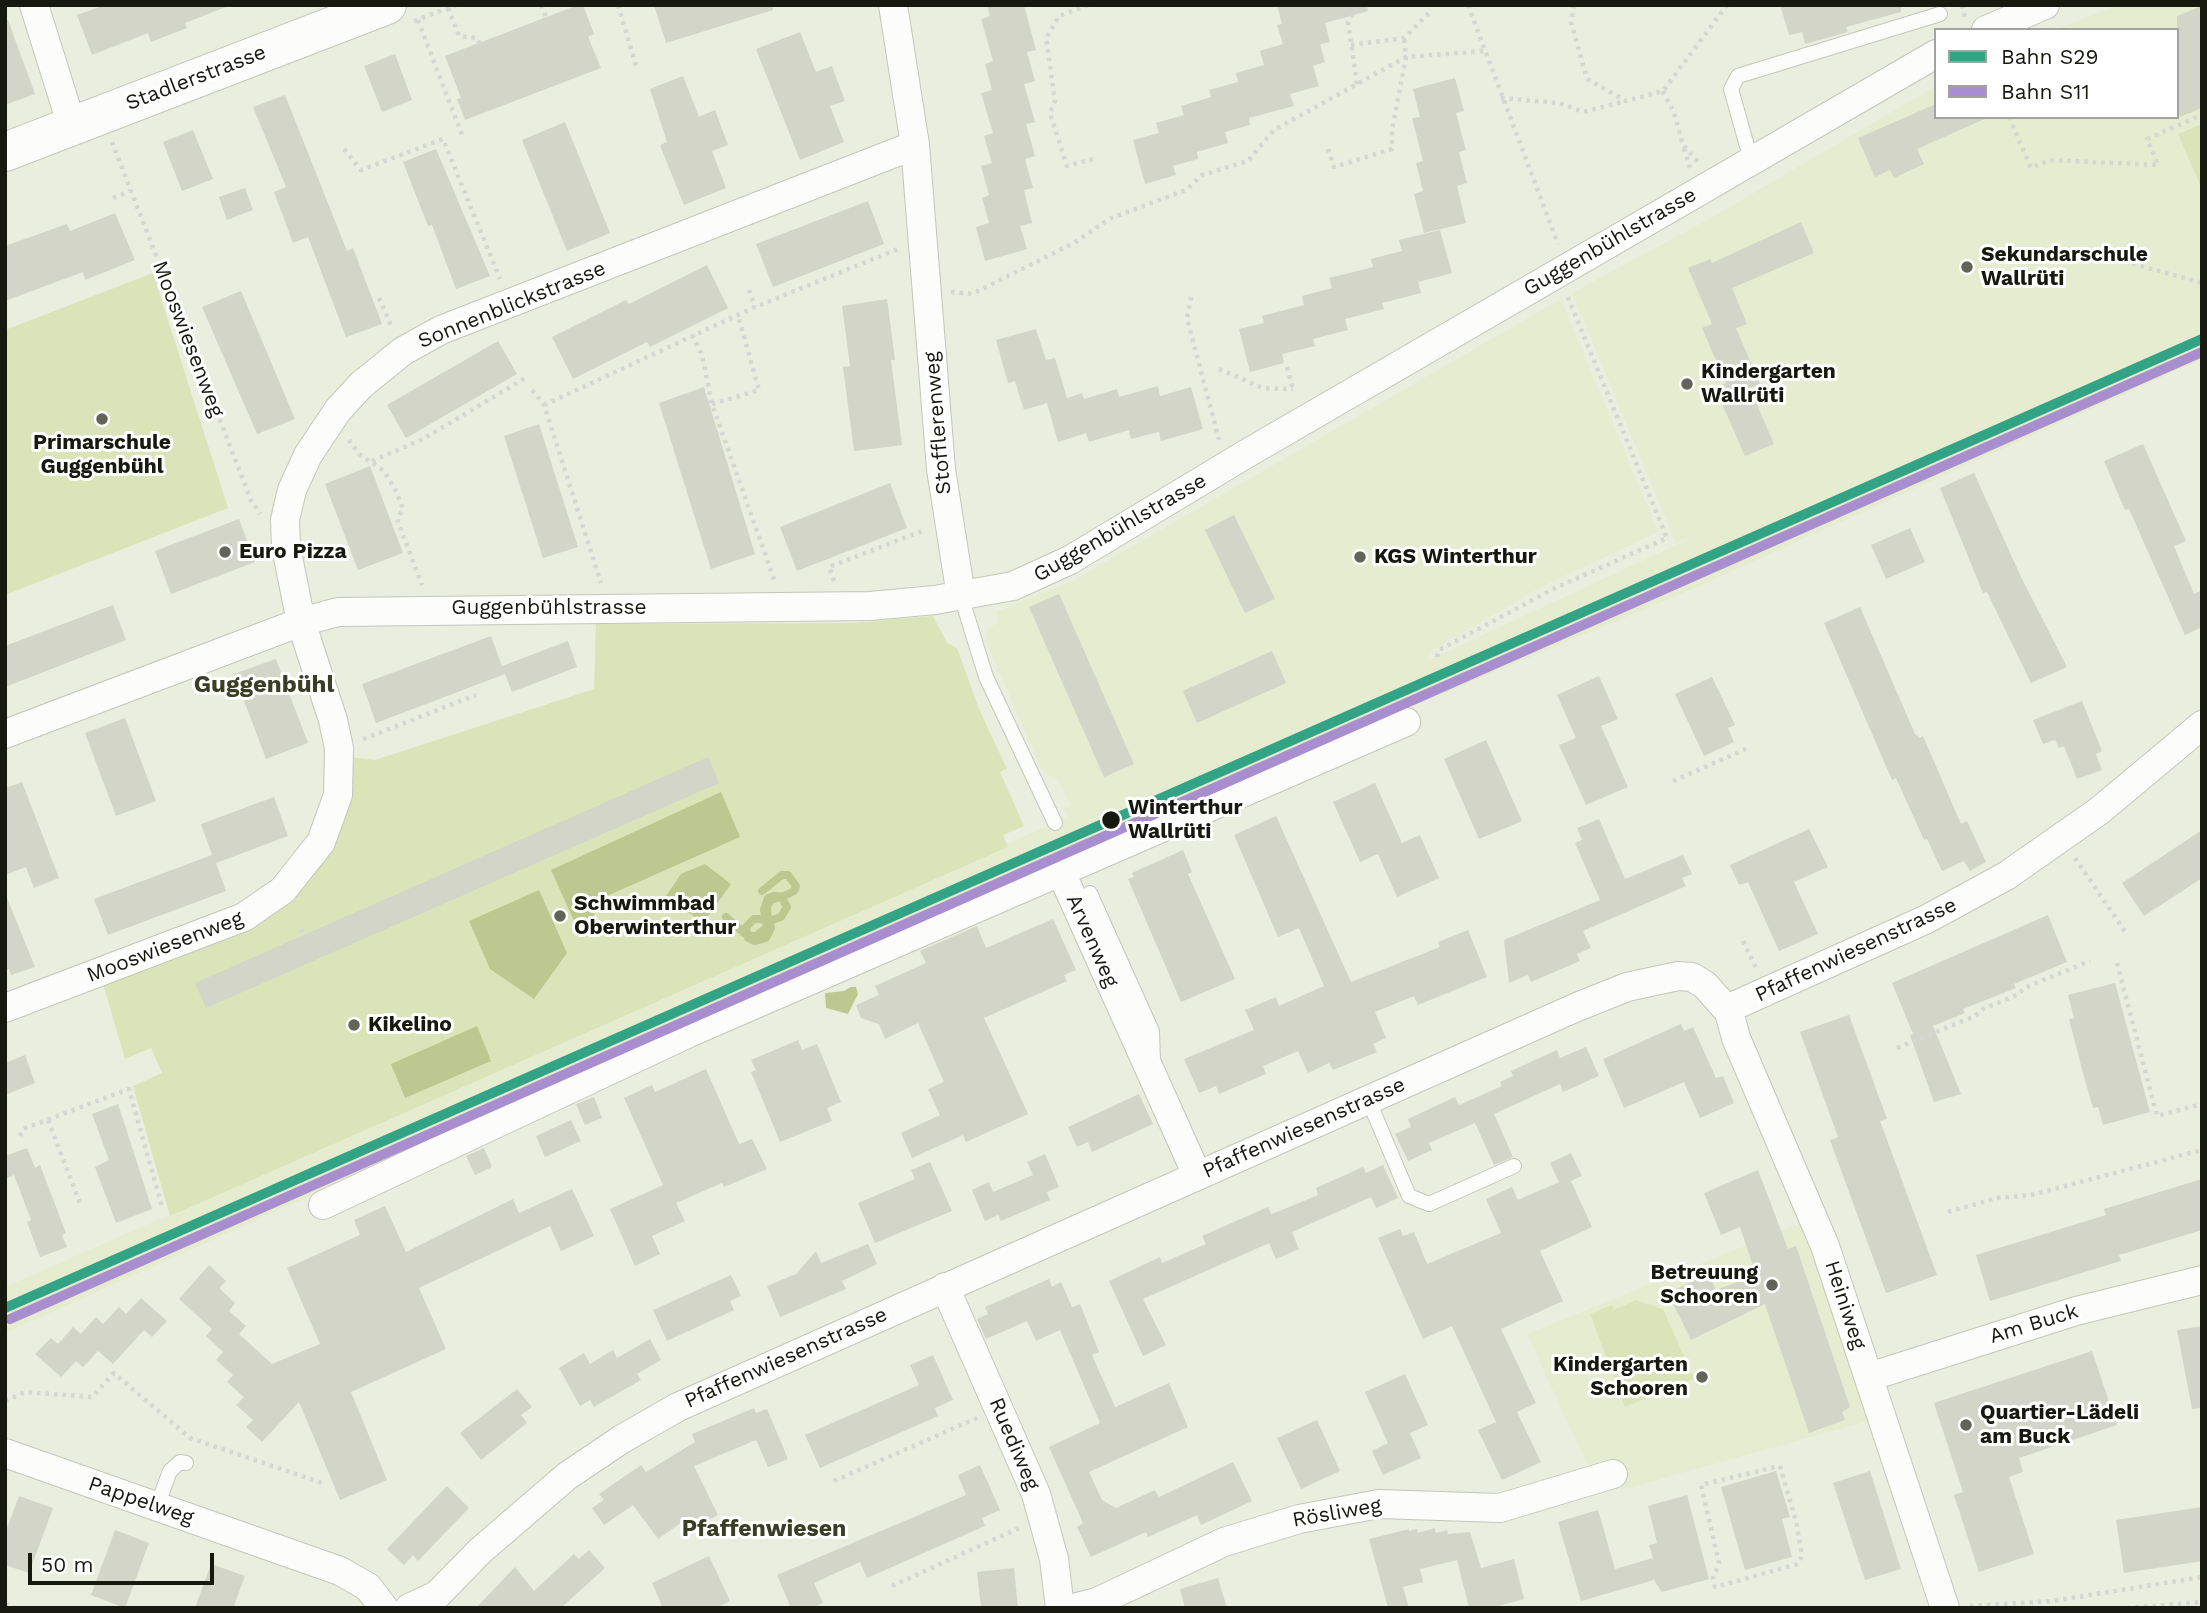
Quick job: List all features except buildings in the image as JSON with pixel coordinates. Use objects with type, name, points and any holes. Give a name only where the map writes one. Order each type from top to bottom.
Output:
[{"type":"main road","name":"Stadlerstrasse","points":[[5,152],[332,15],[402,13]]},
{"type":"street","points":[[34,5],[72,126]]},
{"type":"street","name":"Stofflerenweg","points":[[893,5],[915,145],[941,469],[961,596]]},
{"type":"street","points":[[1991,28],[2045,5]]},
{"type":"street","name":"Guggenbühlstrasse","points":[[5,734],[301,622],[358,610],[858,606],[961,596],[1013,586],[1062,565],[1269,440],[1934,55]]},
{"type":"street","name":"Sonnenblickstrasse","points":[[301,622],[286,547],[285,520],[299,473],[328,424],[361,385],[403,351],[441,330],[915,145]]},
{"type":"street","name":"Mooswiesenweg","points":[[5,1008],[231,923],[272,900],[306,866],[328,827],[338,795],[339,748],[301,622]]},
{"type":"street","points":[[1061,872],[1406,722]]},
{"type":"street","name":"Pfaffenwiesenstrasse","points":[[425,1605],[546,1493],[622,1438],[702,1396],[1584,1003],[1650,981],[1678,976],[1692,977],[1712,991],[1727,1009],[1927,919],[2006,876],[2117,798],[2202,724]]},
{"type":"street","name":"Arvenweg","points":[[323,1205],[689,1033],[1061,872],[1197,1175]]},
{"type":"street","name":"Heiniweg","points":[[1727,1009],[1739,1045],[1822,1236],[1869,1377],[1954,1607]]},
{"type":"street","name":"Am Buck","points":[[1869,1377],[2076,1311],[2202,1280]]},
{"type":"street","name":"Ruediweg","points":[[945,1287],[1036,1494],[1049,1535],[1060,1608]]},
{"type":"street","name":"Pappelweg","points":[[5,1453],[340,1571],[368,1587],[384,1608]]},
{"type":"street","name":"Rösliweg","points":[[1073,1608],[1097,1602],[1224,1542],[1299,1519],[1378,1504],[1500,1508],[1613,1474]]},
{"type":"lane","points":[[1754,159],[1747,146],[1731,89],[1738,76],[1939,9],[1944,28]]},
{"type":"lane","name":"Stofflerenweg","points":[[961,596],[989,686],[1055,823]]},
{"type":"lane","points":[[1090,892],[1152,1031],[1153,1074]]},
{"type":"lane","points":[[1368,1099],[1409,1196],[1429,1203],[1514,1166]]},
{"type":"lane","points":[[157,1506],[170,1471],[180,1462],[186,1462]]},
{"type":"path","points":[[541,5],[546,18]]},
{"type":"path","points":[[618,5],[638,69]]},
{"type":"path","points":[[1088,5],[1059,16],[1046,38],[1055,101],[1050,113],[1066,166],[1093,159]]},
{"type":"path","points":[[1357,84],[1348,22],[1358,5]]},
{"type":"path","points":[[1468,5],[1562,254]]},
{"type":"path","points":[[1574,5],[1571,22],[1587,79],[1626,101]]},
{"type":"path","points":[[1502,99],[1559,103],[1583,112],[1663,91],[1727,5]]},
{"type":"path","points":[[448,8],[459,36],[477,38],[479,43]]},
{"type":"path","points":[[1351,45],[1404,38],[1431,12]]},
{"type":"path","points":[[402,13],[462,135]]},
{"type":"path","points":[[1328,149],[1334,167],[1392,149],[1392,130],[1406,57],[1404,38]]},
{"type":"path","points":[[943,292],[972,294],[1074,243],[1109,219],[1186,190],[1202,175],[1248,161],[1274,130],[1406,57],[1484,51]]},
{"type":"path","points":[[1663,91],[1674,113],[1693,178]]},
{"type":"path","points":[[2010,119],[2031,168],[2049,160],[2158,164],[2147,139],[2202,116]]},
{"type":"path","name":"Mooswiesenweg","points":[[110,138],[251,500],[266,518],[285,520]]},
{"type":"path","points":[[345,149],[361,170],[443,139],[510,303]]},
{"type":"path","points":[[1683,145],[1698,162]]},
{"type":"path","points":[[113,198],[130,191]]},
{"type":"path","points":[[544,405],[755,307],[908,246]]},
{"type":"path","points":[[2116,259],[2202,283]]},
{"type":"path","points":[[749,290],[755,307]]},
{"type":"path","points":[[1437,657],[1439,650],[1553,589],[1667,538],[1565,291]]},
{"type":"path","points":[[1191,297],[1187,318],[1222,451]]},
{"type":"path","points":[[379,298],[403,351]]},
{"type":"path","points":[[712,404],[759,390],[738,315]]},
{"type":"path","points":[[692,335],[702,355],[712,404],[778,592]]},
{"type":"path","points":[[1287,367],[1295,398]]},
{"type":"path","points":[[1219,369],[1263,388],[1293,389]]},
{"type":"path","points":[[372,461],[423,439],[527,377]]},
{"type":"path","points":[[532,390],[544,405],[604,593]]},
{"type":"path","points":[[346,436],[359,453],[384,471],[403,509],[397,519],[425,593]]},
{"type":"path","points":[[838,592],[829,567],[932,527]]},
{"type":"path","points":[[339,748],[476,695]]},
{"type":"path","points":[[1673,781],[1746,749]]},
{"type":"path","points":[[2062,839],[2126,933]]},
{"type":"path","points":[[301,929],[304,935]]},
{"type":"path","points":[[1743,941],[1761,979]]},
{"type":"path","points":[[1897,1048],[1975,1016],[1983,1009],[2019,994],[2024,988],[2090,961]]},
{"type":"path","points":[[2118,963],[2157,1116],[2202,1104]]},
{"type":"path","points":[[20,1136],[23,1129],[129,1089],[162,1207]]},
{"type":"path","points":[[48,1120],[80,1203]]},
{"type":"path","points":[[1948,1212],[1997,1198],[2031,1195],[2202,1150]]},
{"type":"path","points":[[5,1401],[25,1392],[92,1397],[114,1373],[190,1438],[325,1484]]},
{"type":"path","points":[[834,1481],[984,1416]]},
{"type":"path","points":[[1780,1466],[1796,1521],[1802,1556],[1798,1564],[1715,1587],[1713,1578],[1719,1563],[1701,1485],[1780,1466]]},
{"type":"path","points":[[892,1586],[1027,1525]]},
{"type":"path","points":[[1954,1607],[2052,1601],[2202,1577]]},
{"type":"path","points":[[2127,1608],[2202,1602]]},
{"type":"path","points":[[5,1604],[15,1608]]},
{"type":"shaded area","points":[[2120,5],[2202,5],[2202,359],[1681,594],[1224,785],[5,1333],[5,1287],[1008,847],[1007,844],[1067,817],[1063,809],[1071,805],[1055,777],[1043,773],[987,643],[987,629],[999,622],[996,612],[1071,582],[1561,299],[1658,532],[1543,586],[1431,651],[1427,661],[1698,535],[1676,543],[1572,293],[1711,218],[1934,87],[1934,119],[2179,119],[2179,28],[2058,28]]},
{"type":"shaded area","points":[[2202,124],[2202,189],[2178,134]]},
{"type":"shaded area","name":"Primarschule Guggenbühl","points":[[153,273],[228,508],[5,595],[5,330]]},
{"type":"shaded area","name":"Schwimmbad Oberwinterthur","points":[[933,616],[947,643],[957,648],[979,709],[1007,769],[1000,772],[1024,826],[1003,835],[1008,847],[170,1216],[133,1086],[162,1073],[151,1048],[125,1059],[103,984],[277,910],[350,757],[375,760],[594,689],[596,624],[854,623]]},
{"type":"shaded area","points":[[721,792],[740,837],[607,896],[585,927],[573,919],[551,870]]},
{"type":"shaded area","points":[[705,864],[731,884],[703,923],[666,896],[681,874]]},
{"type":"shaded area","points":[[539,890],[567,953],[534,999],[490,969],[469,921]]},
{"type":"shaded area","points":[[856,987],[858,994],[848,1014],[826,1008],[825,993],[844,991]]},
{"type":"shaded area","points":[[477,1026],[491,1061],[405,1098],[391,1064]]},
{"type":"shaded area","name":"Kindergarten Schooren","points":[[1804,1222],[1871,1420],[1621,1490],[1612,1465],[1587,1464],[1527,1334]]},
{"type":"shaded area","points":[[1636,1300],[1663,1309],[1694,1379],[1625,1407],[1590,1314],[1612,1305],[1614,1310]]},
{"type":"waterway","points":[[726,917],[744,933],[750,936],[756,936],[767,927],[766,922],[764,910],[768,898],[774,896],[778,896],[782,898],[787,907],[781,917],[772,920],[767,920],[759,919],[754,919],[746,927],[748,938],[754,941],[766,938],[771,928],[770,922],[768,917],[767,906],[771,900],[776,898],[786,895],[794,891],[796,886],[788,875],[782,875],[762,891]]},
{"type":"rail line","name":"S29","points":[[5,1308],[2202,339]]},
{"type":"rail line","name":"S11","points":[[10,1319],[2202,352]]},
{"type":"place","name":"Sekundarschule Wallrüti","points":[[1967,267]]},
{"type":"place","name":"Kindergarten Wallrüti","points":[[1687,384]]},
{"type":"place","name":"Primarschule Guggenbühl","points":[[102,419]]},
{"type":"place","name":"Euro Pizza","points":[[225,552]]},
{"type":"place","name":"KGS Winterthur","points":[[1360,557]]},
{"type":"place","name":"Winterthur Wallrüti","points":[[1111,820]]},
{"type":"place","name":"Schwimmbad Oberwinterthur","points":[[560,916]]},
{"type":"place","name":"Kikelino","points":[[354,1025]]},
{"type":"place","name":"Betreuung Schooren","points":[[1772,1285]]},
{"type":"place","name":"Kindergarten Schooren","points":[[1702,1377]]},
{"type":"place","name":"Quartier-Lädeli am Buck","points":[[1966,1425]]},
{"type":"district","name":"Guggenbühl","points":[[264,685]]},
{"type":"district","name":"Pfaffenwiesen","points":[[764,1529]]}]
